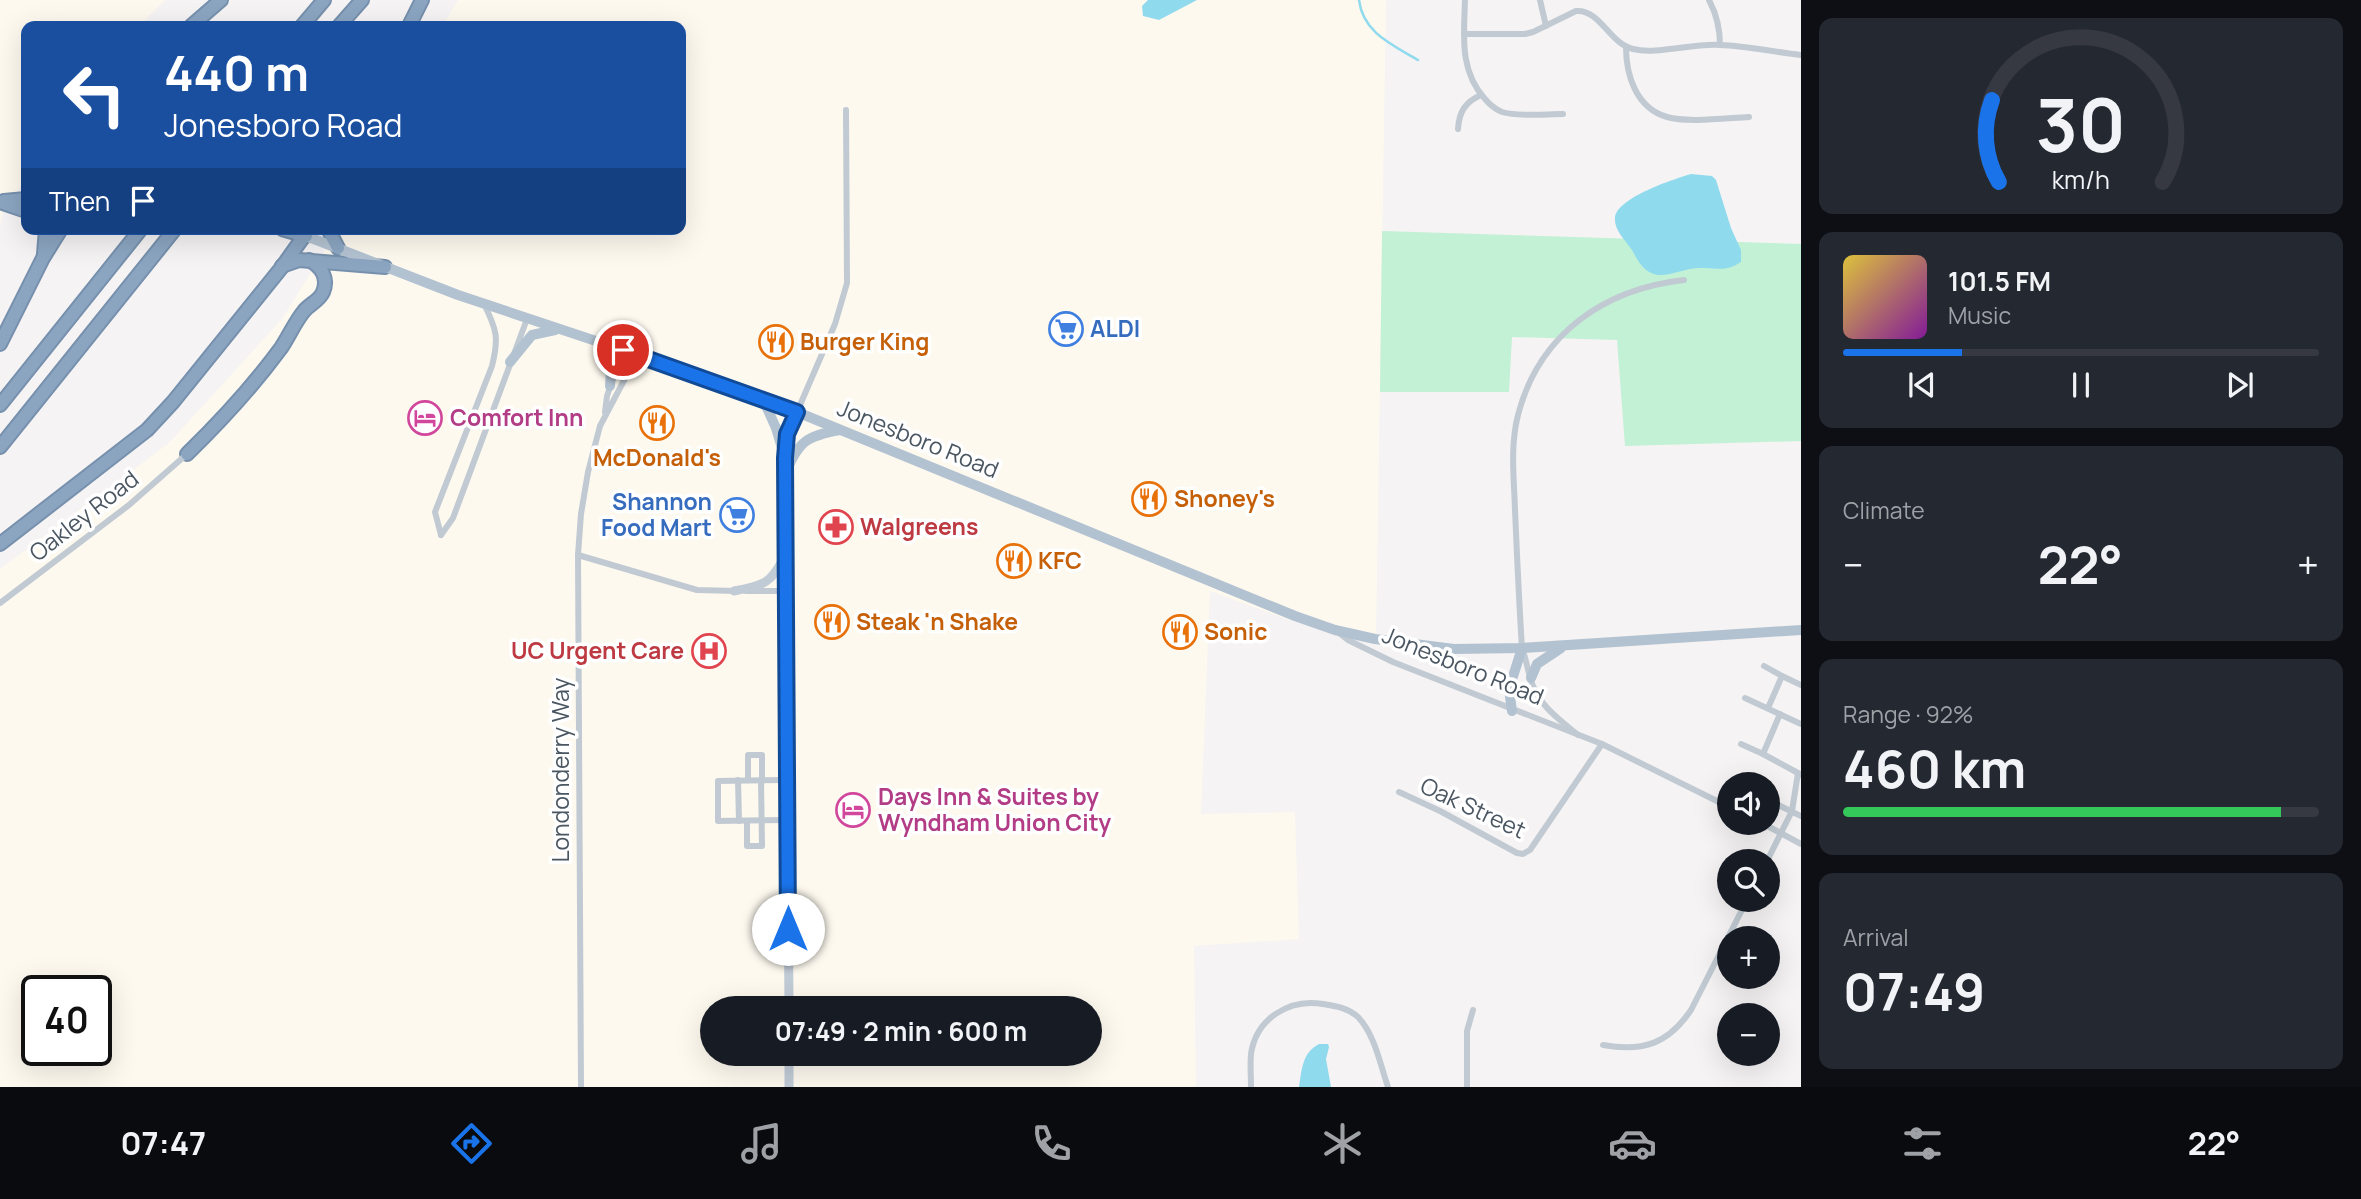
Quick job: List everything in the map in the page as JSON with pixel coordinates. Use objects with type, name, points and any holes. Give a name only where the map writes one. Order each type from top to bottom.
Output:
[{"type":"highway","points":[[197,21],[221,0]]},
{"type":"highway","points":[[306,21],[324,0]]},
{"type":"highway","points":[[343,21],[362,0]]},
{"type":"highway","points":[[412,21],[422,0]]},
{"type":"highway","points":[[0,201],[21,199]]},
{"type":"highway","points":[[0,201],[21,209]]},
{"type":"highway","points":[[43,258],[45,235]]},
{"type":"highway","points":[[0,344],[57,235]]},
{"type":"highway","points":[[0,405],[136,235]]},
{"type":"highway","points":[[0,447],[170,235]]},
{"type":"highway","points":[[0,544],[147,430],[173,402],[306,235]]},
{"type":"highway","points":[[331,235],[338,248]]},
{"type":"highway","points":[[282,267],[291,261],[309,260],[385,267]]},
{"type":"highway","points":[[187,454],[226,415],[281,348],[304,311],[321,295],[325,283],[323,274],[317,265],[309,260]]},
{"type":"main road","name":"Jonesboro Road","points":[[312,235],[385,267],[484,304],[797,412],[1335,630],[1433,648],[1522,648]]},
{"type":"main road","points":[[510,362],[533,335],[558,329]]},
{"type":"main road","points":[[603,344],[611,370],[610,386]]},
{"type":"main road","points":[[763,399],[785,458]]},
{"type":"main road","points":[[785,474],[801,444],[810,437],[840,430]]},
{"type":"main road","points":[[1512,711],[1509,689],[1522,648],[1801,630]]},
{"type":"main road","points":[[1531,678],[1537,664],[1564,646]]},
{"type":"street","points":[[1465,0],[1466,69],[1471,81],[1491,106],[1504,113],[1563,114]]},
{"type":"street","points":[[1540,0],[1546,26]]},
{"type":"street","points":[[1583,10],[1584,0]]},
{"type":"street","points":[[1709,0],[1717,15],[1720,45]]},
{"type":"street","points":[[1464,34],[1525,34],[1583,10],[1590,13],[1626,47],[1643,50],[1720,45],[1801,55]]},
{"type":"street","points":[[1626,47],[1626,66],[1632,85],[1643,101],[1659,114],[1676,118],[1749,117]]},
{"type":"street","points":[[1458,129],[1458,119],[1463,108],[1471,99],[1481,94]]},
{"type":"street","points":[[789,996],[785,458],[787,434],[835,324],[848,283],[845,110]]},
{"type":"street","points":[[1522,648],[1512,449],[1518,415],[1529,383],[1554,344],[1591,311],[1612,298],[1635,289],[1659,282],[1684,280]]},
{"type":"street","points":[[484,304],[495,326],[497,344],[492,366],[435,512],[441,535],[453,518],[527,319]]},
{"type":"street","name":"Londonderry Way","points":[[581,1087],[578,555],[588,472],[610,386],[623,350]]},
{"type":"street","name":"Londonderry Way","points":[[605,414],[630,369],[650,360]]},
{"type":"street","name":"Oakley Road","points":[[0,603],[129,505],[187,454]]},
{"type":"street","points":[[734,591],[770,580],[786,552]]},
{"type":"street","points":[[578,555],[697,590],[787,591]]},
{"type":"street","name":"Jonesboro Road","points":[[1335,630],[1348,640],[1393,662],[1512,711],[1602,744],[1717,801]]},
{"type":"street","name":"Jonesboro Road","points":[[1522,648],[1540,699],[1553,715],[1577,735]]},
{"type":"street","points":[[1764,666],[1801,685]]},
{"type":"street","points":[[1768,708],[1782,676]]},
{"type":"street","points":[[1745,698],[1801,724]]},
{"type":"street","points":[[1763,754],[1780,714]]},
{"type":"street","name":"Oak Street","points":[[1399,792],[1523,854],[1530,850],[1602,744]]},
{"type":"street","points":[[1741,744],[1799,774],[1792,811],[1773,849]]},
{"type":"street","points":[[747,821],[747,846],[762,846],[762,755],[748,755],[748,780]]},
{"type":"street","points":[[788,780],[718,780],[718,821],[788,820]]},
{"type":"street","points":[[738,780],[739,821]]},
{"type":"street","points":[[1780,806],[1801,816]]},
{"type":"street","points":[[1781,833],[1801,844]]},
{"type":"street","points":[[1603,1045],[1624,1049],[1645,1046],[1665,1038],[1682,1023],[1741,912]]},
{"type":"street","points":[[1251,1087],[1251,1053],[1257,1035],[1267,1020],[1279,1010],[1314,1002],[1342,1007],[1357,1016],[1369,1032],[1388,1087]]},
{"type":"street","points":[[1467,1087],[1467,1031],[1474,1010]]},
{"type":"street","points":[[789,1066],[789,1087]]},
{"type":"shaded area","points":[[0,0],[165,0],[144,21],[21,21],[21,185],[3,212],[0,226]]},
{"type":"shaded area","points":[[458,0],[1386,0],[1376,640],[1289,620],[1210,591],[1201,814],[1295,812],[1299,939],[1194,946],[1196,1087],[0,1087],[0,569],[169,443],[282,319],[334,235],[686,235],[686,21],[445,21]]},
{"type":"green space","points":[[1382,231],[1801,244],[1801,441],[1625,446],[1617,340],[1512,337],[1509,392],[1380,392]]},
{"type":"water","points":[[1148,0],[1197,0],[1159,20],[1143,16],[1142,6]]},
{"type":"water","points":[[1691,174],[1712,176],[1716,180],[1741,250],[1741,262],[1725,268],[1695,268],[1668,274],[1653,274],[1639,262],[1618,231],[1615,218],[1625,203],[1635,197]]},
{"type":"water","points":[[1319,1044],[1328,1044],[1329,1047],[1326,1059],[1331,1087],[1299,1087],[1306,1057]]},
{"type":"waterway","points":[[1359,0],[1366,21],[1373,30],[1418,60]]},
{"type":"place","name":"ALDI","points":[[1066,329]]},
{"type":"place","name":"Burger King","points":[[776,342]]},
{"type":"place","name":"Comfort Inn","points":[[425,418]]},
{"type":"place","name":"McDonald's","points":[[657,423]]},
{"type":"place","name":"Shoney's","points":[[1149,499]]},
{"type":"place","name":"Shannon Food Mart","points":[[737,515]]},
{"type":"place","name":"Walgreens","points":[[836,527]]},
{"type":"place","name":"KFC","points":[[1014,561]]},
{"type":"place","name":"Steak 'n Shake","points":[[832,622]]},
{"type":"place","name":"Sonic","points":[[1180,632]]},
{"type":"place","name":"UC Urgent Care","points":[[709,651]]},
{"type":"place","name":"Days Inn & Suites by Wyndham Union City","points":[[853,810]]},
{"type":"route","points":[[623,350],[797,412],[787,434],[785,458],[788,929]]}]
